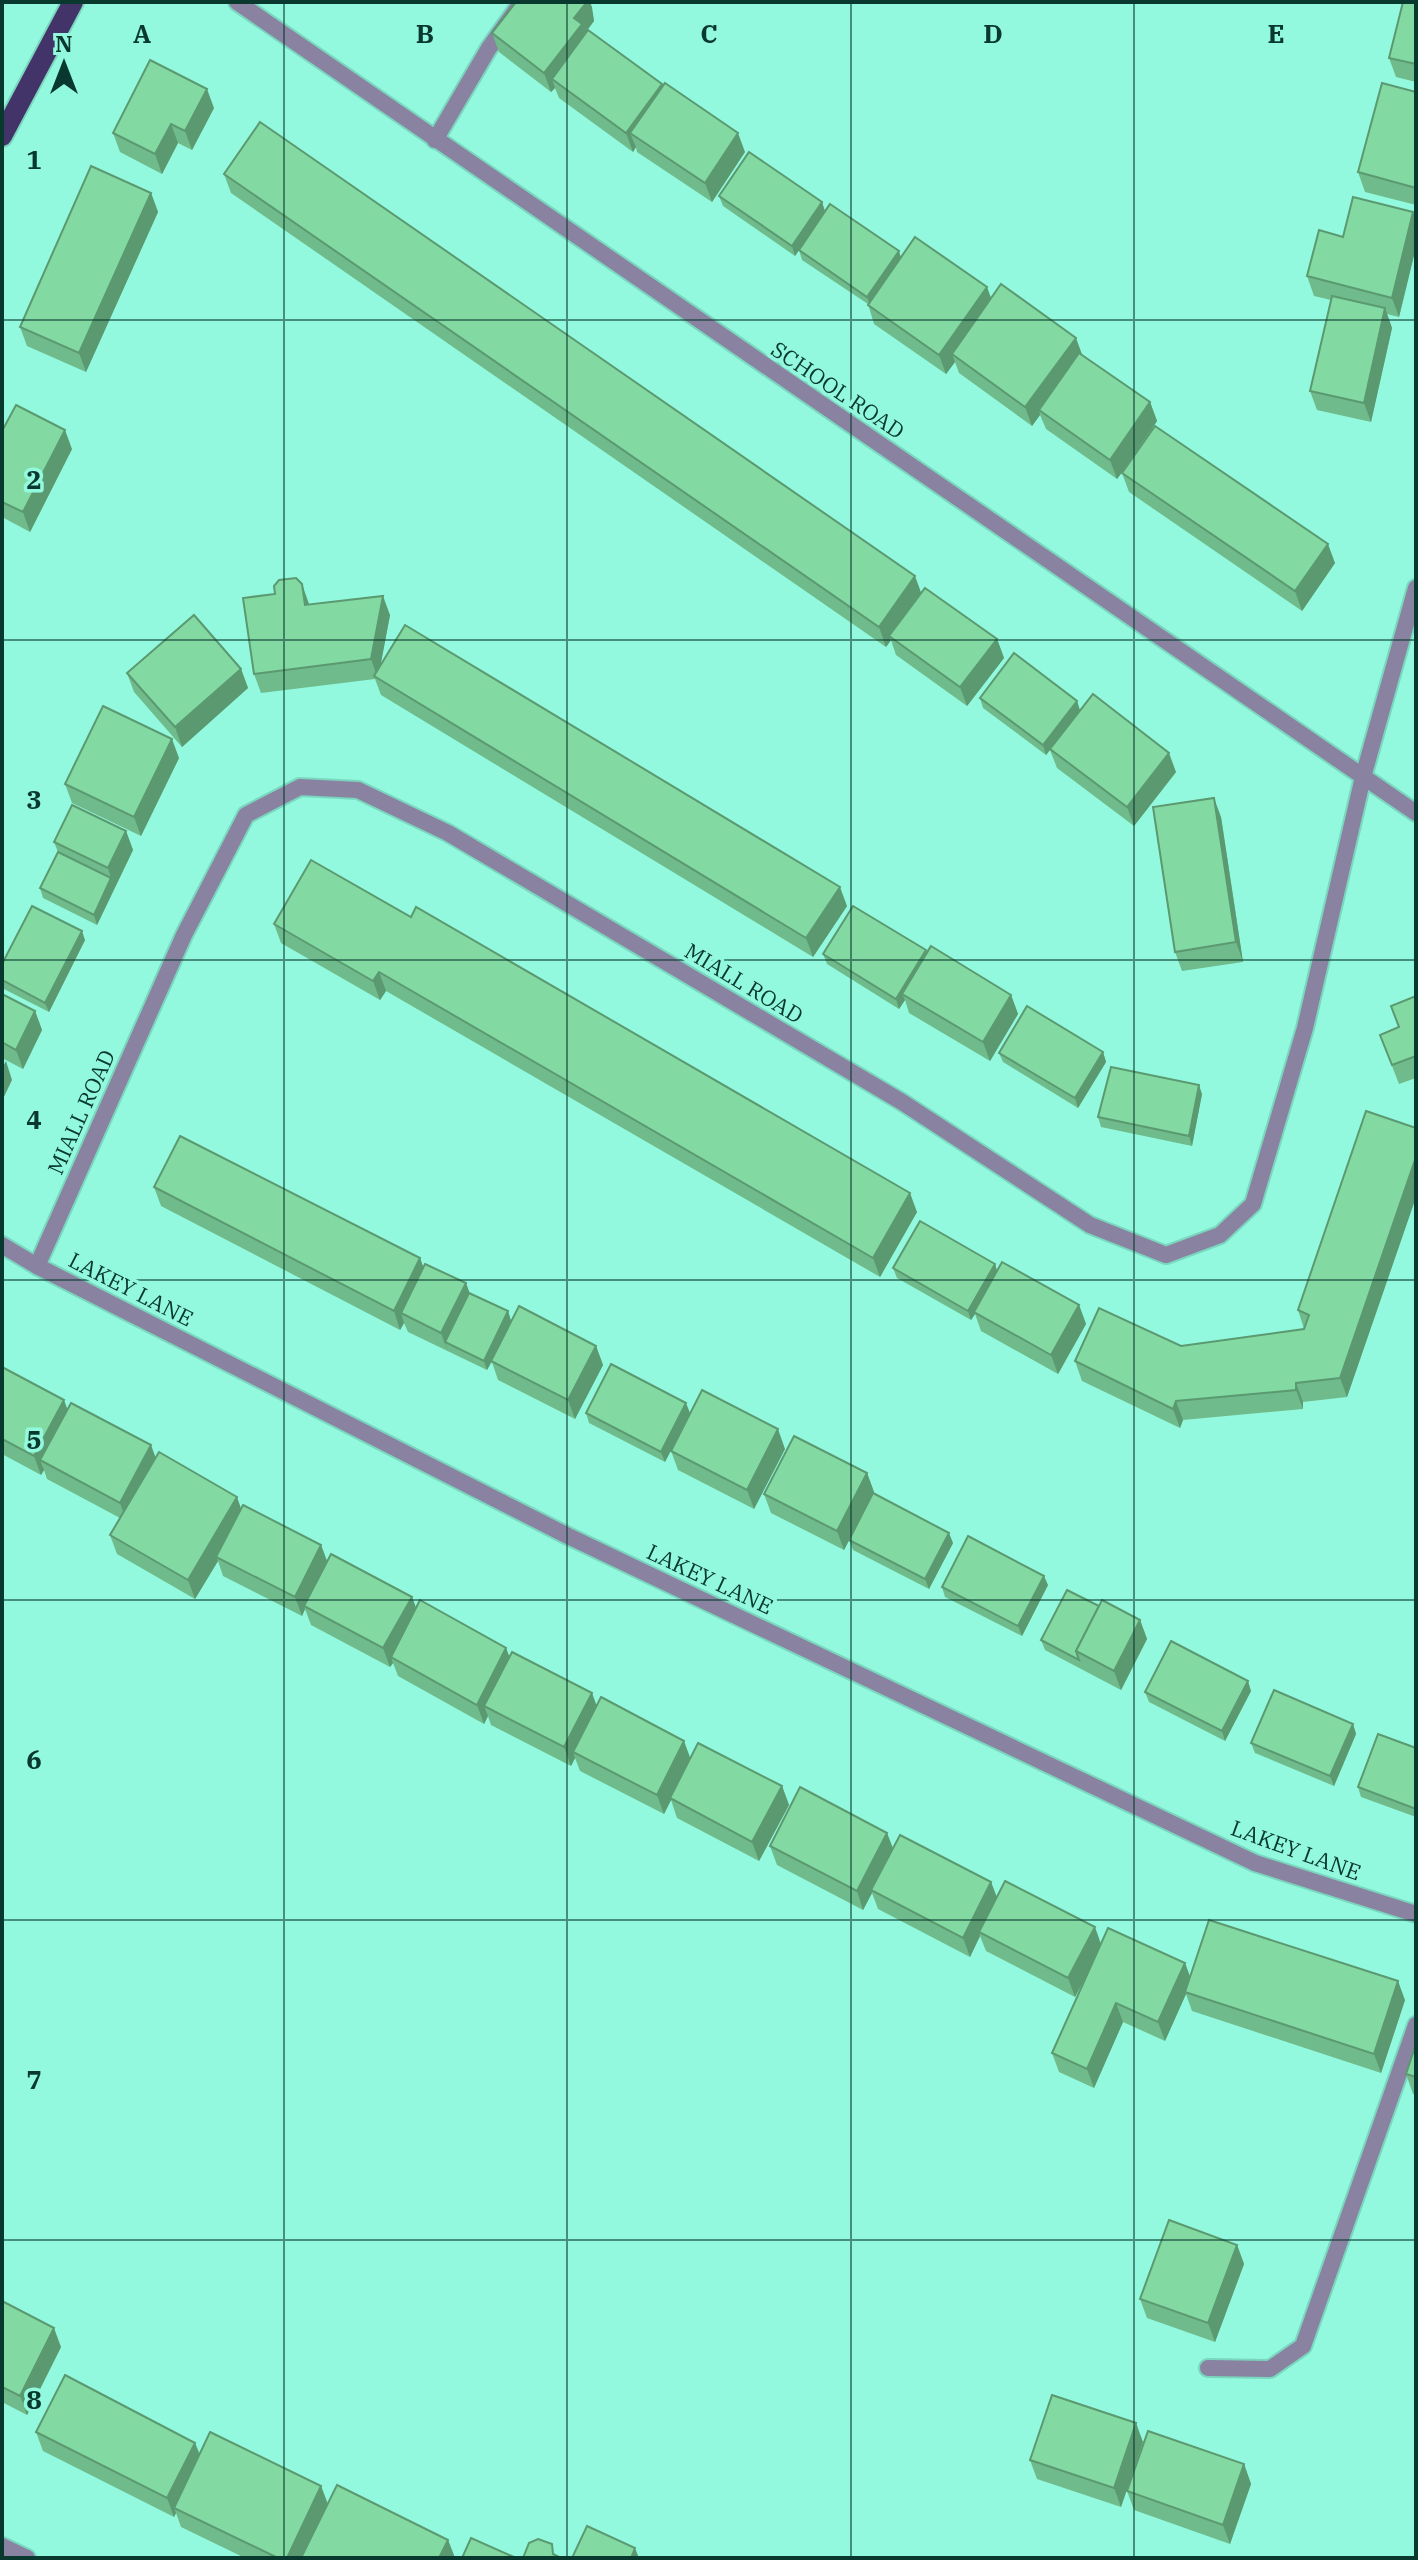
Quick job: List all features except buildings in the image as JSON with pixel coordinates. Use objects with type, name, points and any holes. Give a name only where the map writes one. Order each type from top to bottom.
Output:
[{"type":"main road","points":[[2,136],[73,2]]},
{"type":"street","name":"SCHOOL ROAD","points":[[237,2],[1416,813]]},
{"type":"street","points":[[435,140],[489,48],[522,2]]},
{"type":"street","name":"MIALL ROAD","points":[[37,1266],[184,935],[246,815],[300,787],[358,790],[448,833],[902,1102],[1090,1225],[1166,1255],[1220,1235],[1253,1204],[1305,1028],[1363,777],[1416,588]]},
{"type":"street","name":"LAKEY LANE","points":[[2,1245],[37,1266],[568,1536],[1255,1863],[1416,1914]]},
{"type":"street","points":[[1208,2368],[1270,2369],[1303,2346],[1416,2025]]},
{"type":"street","points":[[2,2546],[27,2558]]}]
